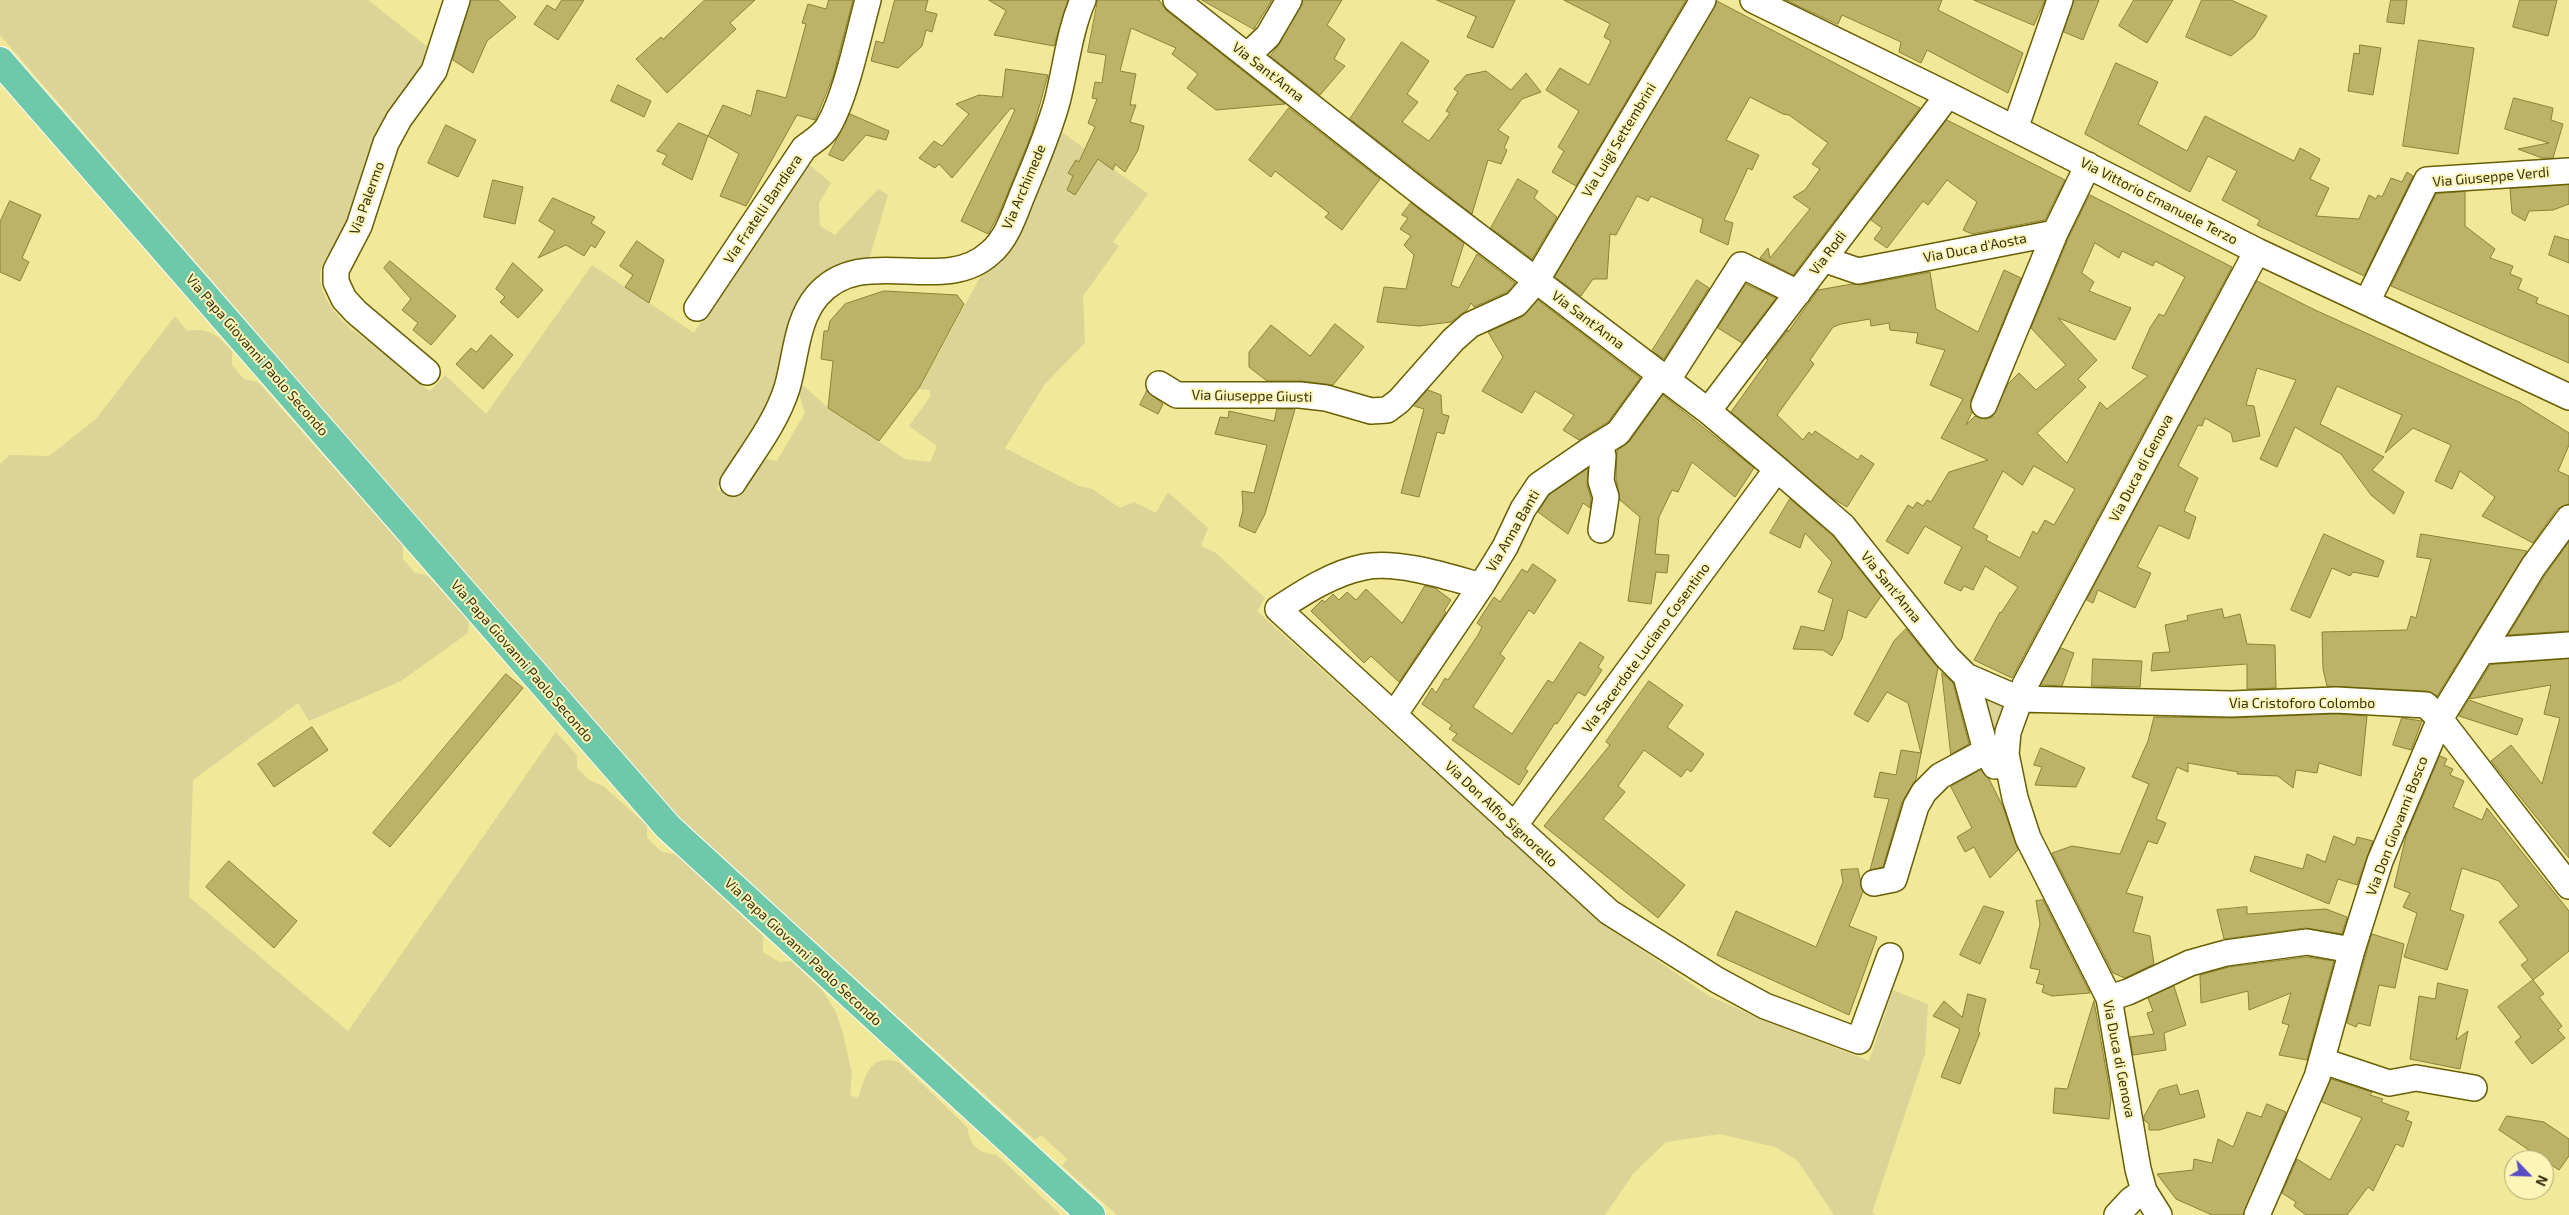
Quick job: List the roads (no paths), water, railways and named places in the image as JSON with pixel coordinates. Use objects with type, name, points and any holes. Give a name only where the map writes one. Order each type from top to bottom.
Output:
[{"type":"main road","name":"Via Papa Giovanni Paolo Secondo","points":[[0,61],[668,827],[1091,1215]]},
{"type":"street","name":"Via Palermo","points":[[427,372],[356,312],[336,282],[336,270],[359,226],[386,143],[398,119],[434,71],[457,0]]},
{"type":"street","name":"Via Fratelli Bandiera","points":[[697,308],[804,148],[819,138],[829,126],[839,102],[868,0]]},
{"type":"street","name":"Via Archimede","points":[[733,483],[765,435],[787,388],[804,315],[830,284],[848,275],[872,269],[957,272],[991,253],[1001,240],[1013,218],[1046,136],[1057,102],[1076,16],[1084,0]]},
{"type":"street","name":"Via Sant'Anna","points":[[1176,0],[1416,189],[1708,411],[1777,469],[1843,526],[1947,657],[1966,676]]},
{"type":"street","points":[[1248,56],[1268,36],[1289,0]]},
{"type":"street","name":"Via Luigi Settembrini","points":[[1536,281],[1702,0]]},
{"type":"street","name":"Via Vittorio Emanuele Terzo","points":[[1753,0],[1948,95],[2257,251],[2569,397]]},
{"type":"street","points":[[2010,126],[2035,78],[2041,49],[2060,0]]},
{"type":"street","name":"Via Rodi","points":[[1708,411],[1948,95]]},
{"type":"street","points":[[1984,405],[2055,233],[2088,165]]},
{"type":"street","name":"Via Giuseppe Verdi","points":[[2367,302],[2427,180],[2569,171]]},
{"type":"street","name":"Via Duca d'Aosta","points":[[1824,259],[1858,271],[2055,233]]},
{"type":"street","name":"Via Duca di Genova","points":[[2160,1215],[2144,1191],[2138,1169],[2108,998],[2028,838],[2015,798],[2006,754],[2008,732],[2257,251]]},
{"type":"street","name":"Via Anna Banti","points":[[1394,715],[1481,586],[1505,547],[1523,509],[1539,486],[1618,433],[1663,378],[1741,265],[1798,293]]},
{"type":"street","name":"Via Giuseppe Giusti","points":[[1159,384],[1177,395],[1300,395],[1326,398],[1371,410],[1387,410],[1399,402],[1458,335],[1470,325],[1516,304],[1536,281]]},
{"type":"street","points":[[1594,448],[1603,456],[1601,481],[1606,497],[1601,530]]},
{"type":"street","name":"Via Sacerdote Luciano Cosentino","points":[[1514,826],[1777,469]]},
{"type":"street","name":"Via Don Giovanni Bosco","points":[[2257,1215],[2322,1061],[2352,950],[2383,853],[2440,719],[2533,568],[2569,518]]},
{"type":"street","name":"Via Don Alfio Signorello","points":[[1481,586],[1422,570],[1364,567],[1312,586],[1278,609],[1609,912],[1717,980],[1765,1006],[1859,1041],[1890,956]]},
{"type":"street","points":[[2482,651],[2569,645]]},
{"type":"street","points":[[1966,676],[2027,695]]},
{"type":"street","points":[[1966,676],[1986,751],[2015,798]]},
{"type":"street","name":"Via Cristoforo Colombo","points":[[2027,695],[2231,704],[2336,700],[2426,705],[2440,719],[2569,886]]},
{"type":"street","points":[[1874,883],[1894,880],[1916,806],[1931,783],[1986,751]]},
{"type":"street","points":[[2108,998],[2128,992],[2190,964],[2226,953],[2307,942],[2352,950]]},
{"type":"street","points":[[2322,1061],[2389,1083],[2416,1078],[2474,1088]]},
{"type":"street","points":[[2117,1215],[2130,1200],[2144,1191]]}]
